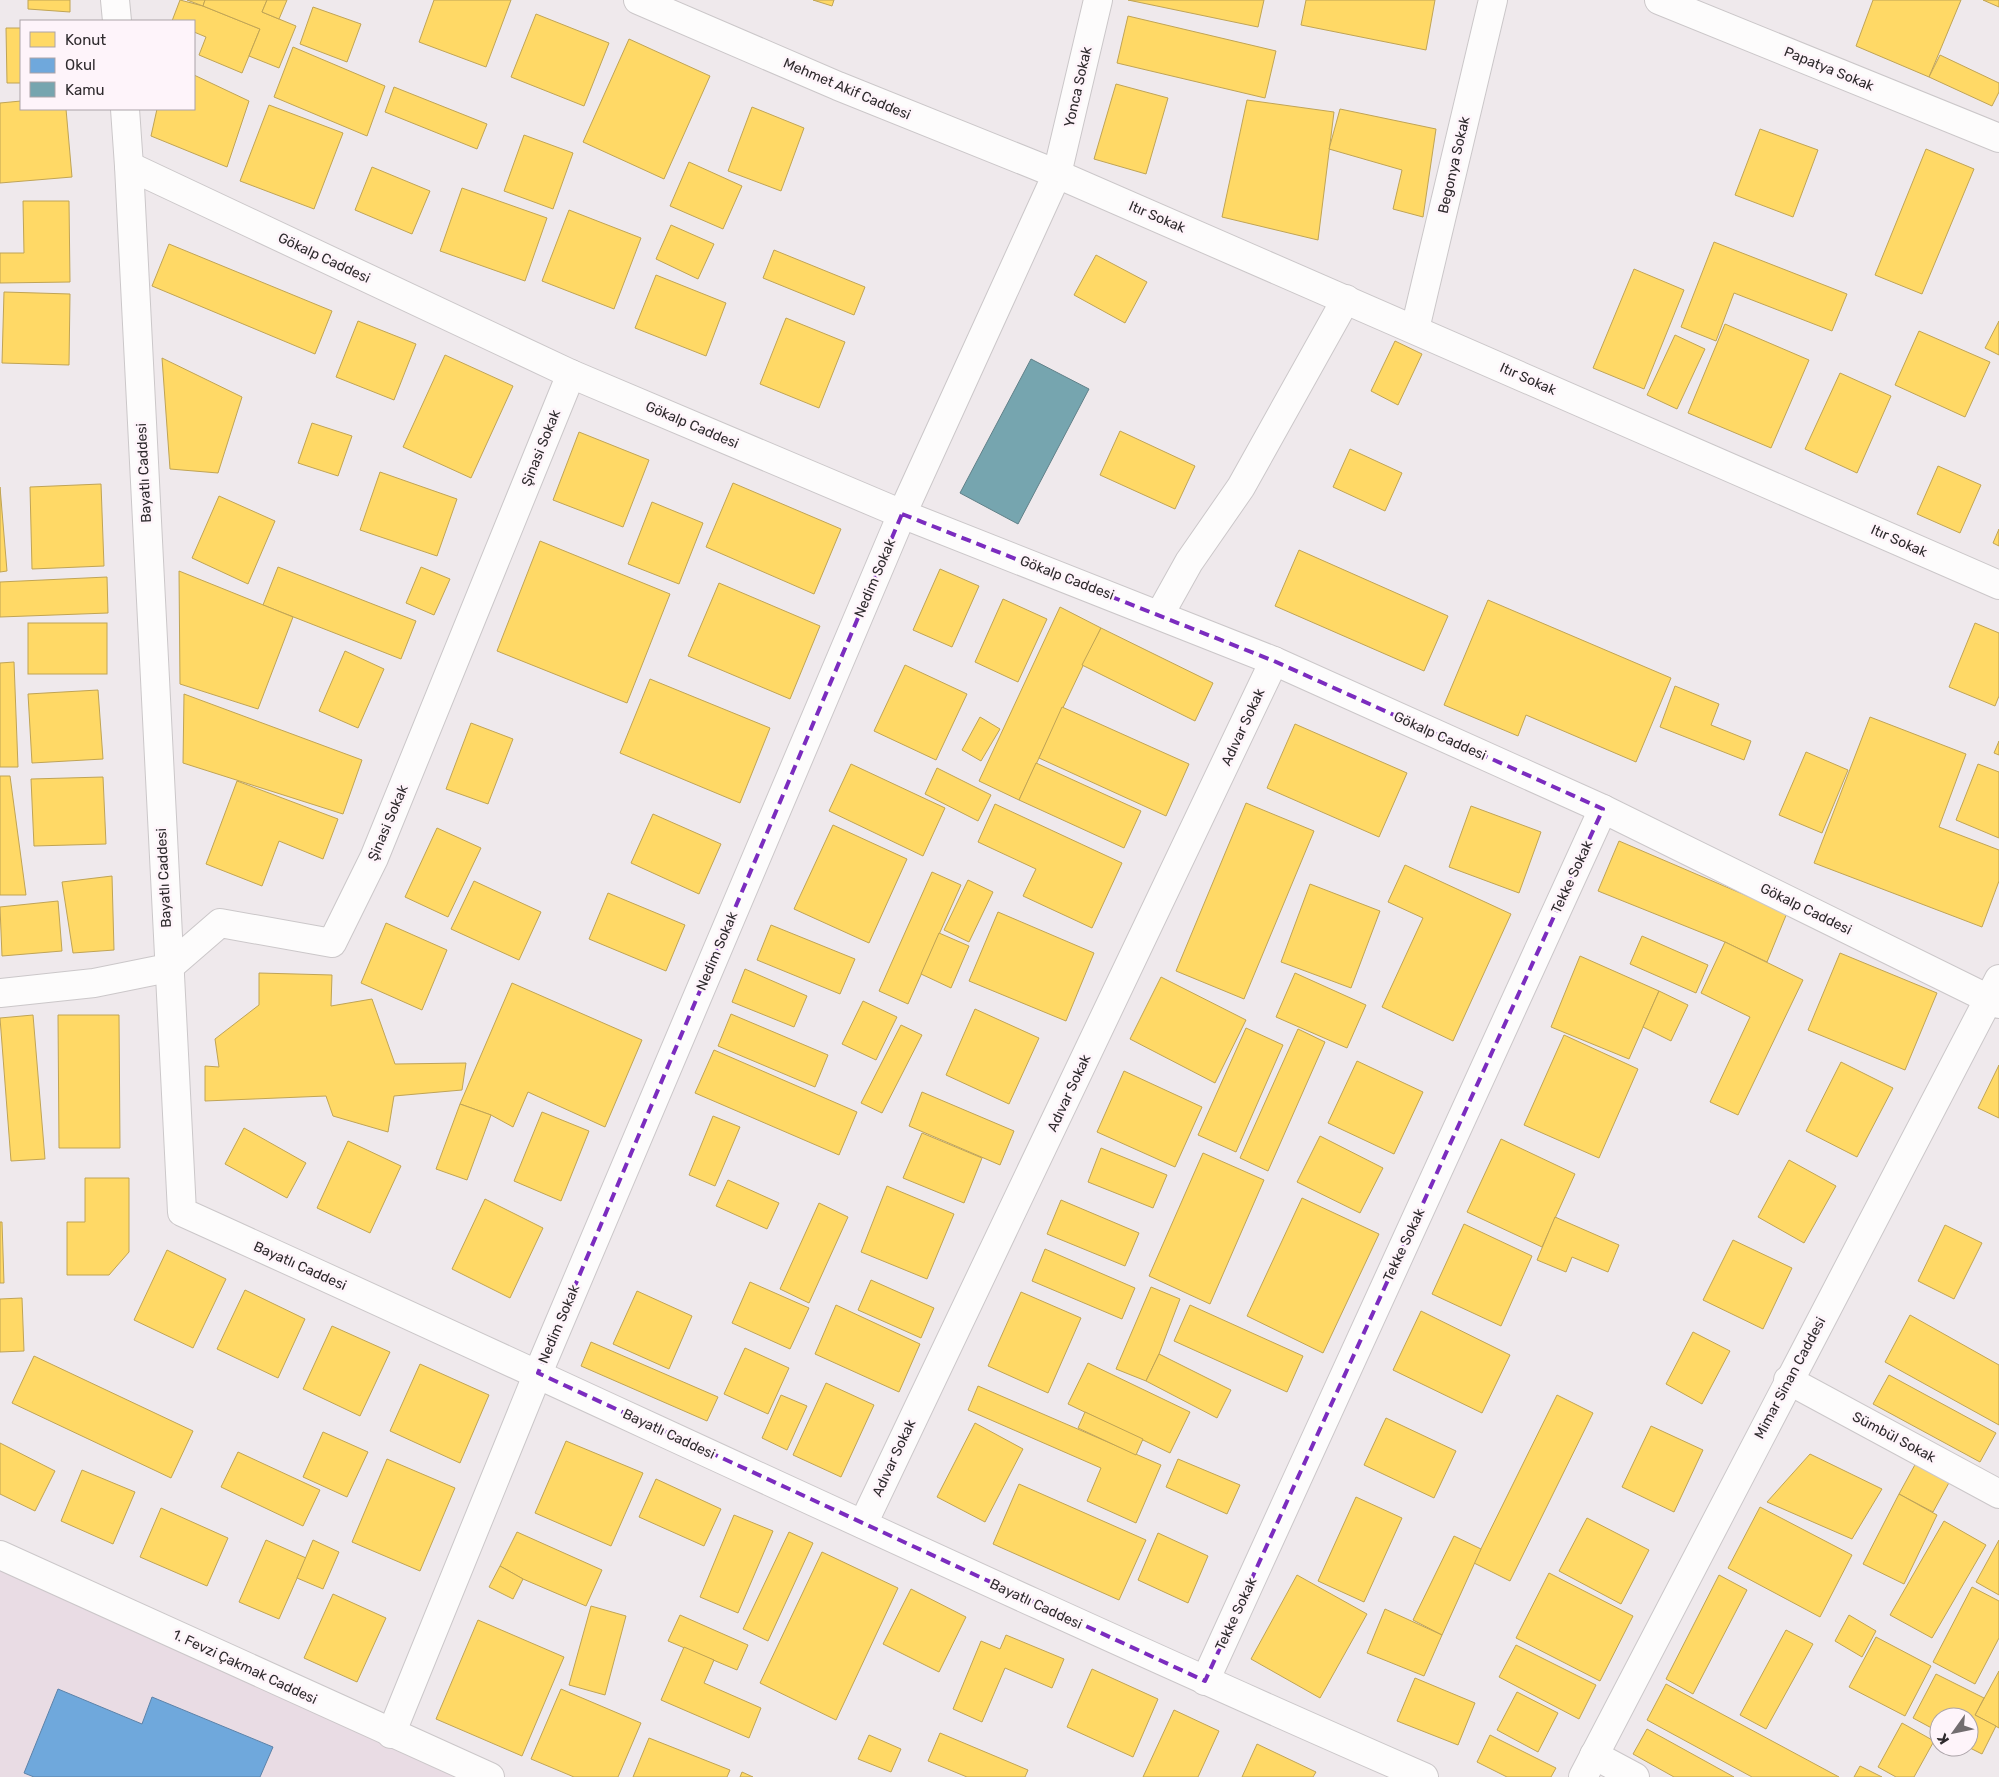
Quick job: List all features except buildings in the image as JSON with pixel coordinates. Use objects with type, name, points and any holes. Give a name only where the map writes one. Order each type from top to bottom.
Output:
[{"type":"street","points":[[116,0],[117,20]]},
{"type":"street","name":"Mehmet Akif Caddesi","points":[[638,0],[672,7],[838,86],[1057,174]]},
{"type":"street","name":"Yonca Sokak","points":[[1057,174],[1098,0]]},
{"type":"street","name":"Begonya Sokak","points":[[1415,329],[1493,0]]},
{"type":"street","name":"Papatya Sokak","points":[[1659,0],[1999,138]]},
{"type":"street","name":"Bayatlı Caddesi","points":[[125,110],[130,166],[168,968],[182,1212],[538,1373],[1205,1681],[1424,1777]]},
{"type":"street","name":"Gökalp Caddesi","points":[[130,166],[571,374],[902,514],[1160,614],[1274,662],[1603,809],[1995,994]]},
{"type":"street","name":"Itır Sokak","points":[[1057,174],[1999,585]]},
{"type":"street","name":"Nedim Sokak","points":[[391,1734],[538,1373],[902,514],[1057,174]]},
{"type":"street","points":[[1160,614],[1189,562],[1241,487],[1346,299]]},
{"type":"street","name":"Şinasi Sokak","points":[[0,993],[94,983],[168,968],[220,923],[332,942],[374,858],[571,374]]},
{"type":"street","name":"Adıvar Sokak","points":[[863,1524],[1274,662]]},
{"type":"street","name":"Tekke Sokak","points":[[1205,1681],[1603,809]]},
{"type":"street","name":"Mimar Sinan Caddesi","points":[[1589,1766],[1788,1380],[1995,994]]},
{"type":"street","name":"Sümbül Sokak","points":[[1788,1380],[1999,1494]]},
{"type":"street","name":"1. Fevzi Çakmak Caddesi","points":[[0,1555],[391,1734],[490,1777]]},
{"type":"street","points":[[1589,1766],[1635,1777]]},
{"type":"highlighted area","points":[[902,514],[1274,661],[1603,809],[1205,1681],[538,1373]]},
{"type":"shaded area","points":[[0,1555],[490,1777],[0,1777]]}]
